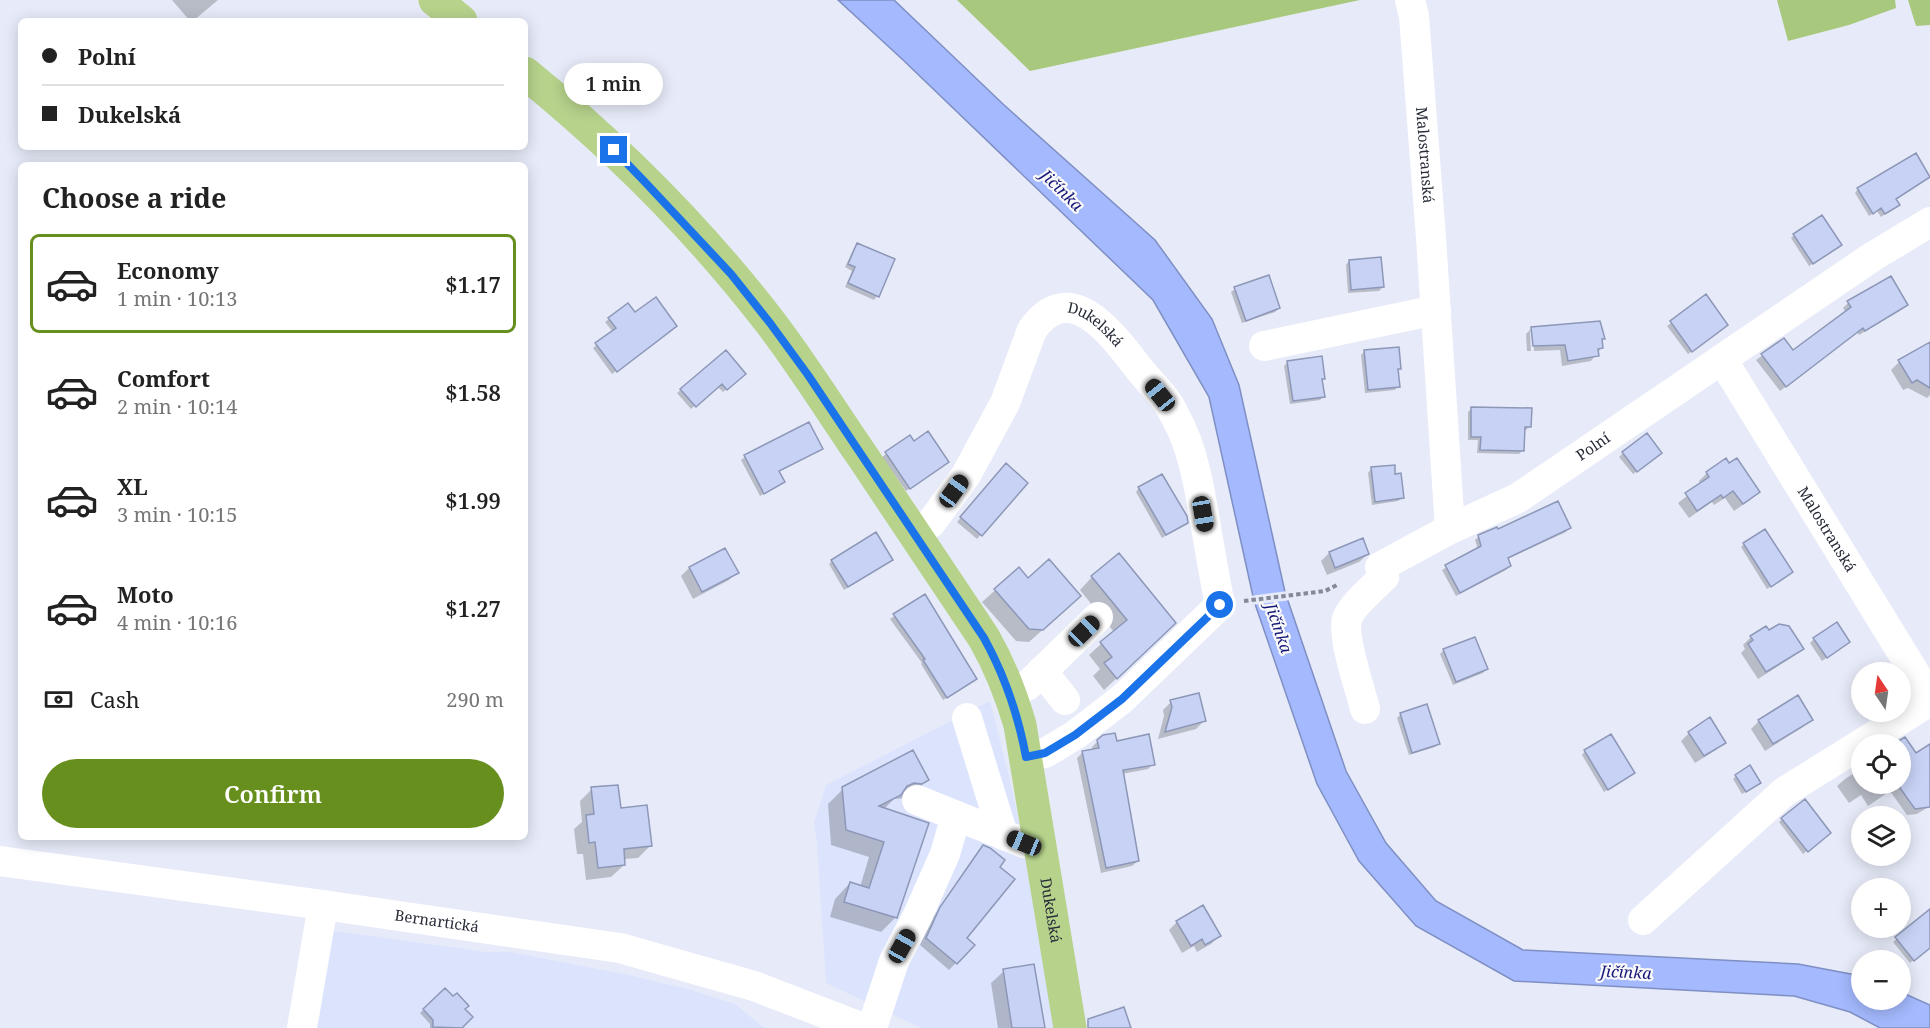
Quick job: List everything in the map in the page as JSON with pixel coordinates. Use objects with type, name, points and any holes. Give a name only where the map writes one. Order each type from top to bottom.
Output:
[{"type":"main road","points":[[435,0],[457,18]]},
{"type":"main road","name":"Dukelská","points":[[528,76],[598,135],[731,274],[808,375],[984,638],[999,666],[1020,725],[1070,1028]]},
{"type":"street","name":"Malostranská","points":[[1410,0],[1415,28],[1450,529]]},
{"type":"street","name":"Polní","points":[[1365,709],[1346,636],[1347,619],[1352,610],[1384,577],[1380,567],[1450,529],[1518,498],[1872,257],[1930,222]]},
{"type":"street","name":"Dukelská","points":[[914,534],[931,523],[966,474],[1005,403],[1032,330],[1038,320],[1058,309],[1080,310],[1097,320],[1174,412],[1195,469],[1231,604]]},
{"type":"street","points":[[1264,346],[1436,310]]},
{"type":"street","name":"Malostranská","points":[[1643,920],[1784,792],[1930,699],[1722,359]]},
{"type":"street","points":[[1026,757],[1045,753],[1075,735],[1122,699],[1231,604]]},
{"type":"street","points":[[1011,695],[1028,685],[1098,617]]},
{"type":"street","points":[[1042,671],[1065,700]]},
{"type":"street","points":[[967,718],[1004,835]]},
{"type":"street","points":[[917,800],[1024,843],[1040,845]]},
{"type":"street","points":[[872,1028],[894,961],[918,915],[945,854],[956,816]]},
{"type":"street","name":"Bernartická","points":[[0,861],[620,948],[754,986],[863,1028]]},
{"type":"street","points":[[302,1028],[323,905]]},
{"type":"path","points":[[1231,604],[1324,591]]},
{"type":"shaded area","points":[[990,701],[1024,843],[1037,931],[1056,1028],[921,1028],[826,983],[814,823],[826,785]]},
{"type":"shaded area","points":[[305,927],[487,952],[510,952],[629,975],[691,990],[735,1004],[764,1028],[287,1028]]},
{"type":"green space","points":[[957,0],[1360,0],[1030,71]]},
{"type":"green space","points":[[1777,0],[1895,0],[1896,8],[1849,25],[1788,41]]},
{"type":"green space","points":[[1908,0],[1930,0],[1930,25],[1916,26]]},
{"type":"water","name":"Jičínka","points":[[838,0],[894,0],[1003,104],[1155,240],[1212,319],[1239,385],[1285,592],[1346,771],[1386,843],[1436,901],[1523,950],[1798,964],[1851,974],[1851,1010],[1911,1010],[1911,996],[1930,1005],[1930,1028],[1880,1028],[1850,1012],[1794,996],[1514,981],[1416,926],[1359,861],[1317,784],[1254,601],[1209,397],[1153,300]]},
{"type":"pier","points":[[1288,591],[1291,600],[1252,605],[1250,596]]},
{"type":"building","points":[[1916,153],[1930,177],[1896,199],[1900,205],[1885,214],[1881,208],[1873,214],[1857,188]]},
{"type":"building","points":[[1822,215],[1842,245],[1813,264],[1793,234]]},
{"type":"building","points":[[857,243],[895,259],[879,297],[848,283],[855,267],[848,264]]},
{"type":"building","points":[[1381,257],[1384,287],[1351,290],[1349,260]]},
{"type":"building","points":[[1269,275],[1280,308],[1246,321],[1234,287]]},
{"type":"building","points":[[1891,276],[1908,305],[1865,331],[1863,328],[1786,387],[1761,354],[1784,338],[1793,350],[1851,307],[1847,301]]},
{"type":"building","points":[[1706,294],[1728,325],[1692,352],[1670,321]]},
{"type":"building","points":[[656,297],[677,326],[617,372],[595,343],[616,328],[608,318],[628,303],[635,312]]},
{"type":"building","points":[[1600,321],[1605,339],[1602,339],[1603,348],[1598,349],[1599,356],[1568,361],[1565,345],[1533,346],[1531,327]]},
{"type":"building","points":[[1930,342],[1930,388],[1917,380],[1912,383],[1898,360]]},
{"type":"building","points":[[1399,347],[1400,387],[1368,390],[1364,350]]},
{"type":"building","points":[[726,350],[746,374],[727,390],[722,384],[696,407],[680,389]]},
{"type":"building","points":[[1322,356],[1325,397],[1293,401],[1287,361]]},
{"type":"building","points":[[1471,407],[1532,408],[1531,427],[1525,427],[1524,451],[1480,450],[1481,437],[1471,437]]},
{"type":"building","points":[[809,422],[823,449],[779,471],[785,482],[764,494],[744,455]]},
{"type":"building","points":[[928,431],[949,462],[910,489],[885,452],[910,435],[914,441]]},
{"type":"building","points":[[1647,433],[1662,453],[1637,472],[1622,452]]},
{"type":"building","points":[[1726,458],[1729,463],[1737,458],[1760,492],[1743,504],[1733,491],[1723,498],[1721,495],[1697,511],[1685,493],[1709,477],[1706,472]]},
{"type":"building","points":[[1006,463],[1028,483],[982,536],[960,517]]},
{"type":"building","points":[[1395,465],[1395,474],[1401,473],[1404,498],[1375,502],[1371,467]]},
{"type":"building","points":[[1162,474],[1187,516],[1188,523],[1166,535],[1138,487]]},
{"type":"building","points":[[1558,501],[1571,528],[1508,558],[1511,566],[1460,593],[1445,565],[1481,546],[1478,535],[1497,527],[1498,529]]},
{"type":"building","points":[[1765,529],[1793,572],[1771,587],[1743,543]]},
{"type":"building","points":[[876,532],[893,560],[848,587],[831,560]]},
{"type":"building","points":[[1363,538],[1369,554],[1335,568],[1329,552]]},
{"type":"building","points":[[725,548],[739,573],[702,592],[689,567]]},
{"type":"building","points":[[1119,553],[1176,623],[1117,679],[1104,663],[1112,657],[1100,642],[1127,620],[1091,576]]},
{"type":"building","points":[[1049,559],[1081,596],[1043,630],[1029,629],[994,589],[1019,567],[1028,578]]},
{"type":"building","points":[[925,594],[977,679],[947,698],[923,660],[925,659],[893,614]]},
{"type":"building","points":[[1837,622],[1850,642],[1827,658],[1813,638]]},
{"type":"building","points":[[1779,624],[1789,626],[1804,649],[1766,672],[1748,644],[1753,640],[1750,636],[1766,626],[1769,630]]},
{"type":"building","points":[[1475,637],[1488,669],[1456,682],[1443,649]]},
{"type":"building","points":[[1199,693],[1206,721],[1165,732],[1172,707],[1170,700]]},
{"type":"building","points":[[1798,695],[1813,720],[1773,744],[1758,720]]},
{"type":"building","points":[[1427,704],[1440,744],[1412,753],[1400,713]]},
{"type":"building","points":[[1710,717],[1726,743],[1704,756],[1688,732]]},
{"type":"building","points":[[1115,733],[1117,741],[1149,734],[1155,765],[1123,770],[1139,861],[1106,868],[1082,751],[1099,748],[1097,740],[1103,735]]},
{"type":"building","points":[[1611,734],[1635,773],[1608,790],[1584,750]]},
{"type":"building","points":[[1930,744],[1930,807],[1915,809],[1904,794],[1911,794],[1911,746],[1916,753]]},
{"type":"building","points":[[913,750],[929,780],[922,784],[914,783],[907,786],[901,795],[879,806],[929,823],[897,918],[844,902],[850,882],[869,888],[884,842],[846,830],[842,787]]},
{"type":"building","points":[[1750,765],[1761,783],[1746,792],[1735,775]]},
{"type":"building","points":[[618,785],[621,808],[647,805],[652,846],[624,849],[625,865],[598,868],[595,842],[589,843],[586,815],[594,814],[591,787]]},
{"type":"building","points":[[1805,799],[1831,833],[1808,852],[1781,818]]},
{"type":"building","points":[[983,845],[1005,860],[1000,867],[1015,879],[967,938],[975,945],[957,964],[926,938],[940,907]]},
{"type":"building","points":[[1203,905],[1221,936],[1205,945],[1202,939],[1191,946],[1176,921]]},
{"type":"building","points":[[1930,909],[1930,948],[1914,961],[1911,957],[1911,950],[1905,950],[1896,938],[1911,938],[1911,924]]},
{"type":"building","points":[[1034,964],[1045,1028],[1012,1028],[1003,969]]},
{"type":"building","points":[[445,988],[453,996],[457,993],[469,1006],[465,1009],[473,1017],[462,1028],[433,1027],[433,1020],[423,1009]]},
{"type":"building","points":[[1124,1007],[1131,1028],[1088,1028],[1088,1019]]},
{"type":"route","points":[[614,150],[731,274],[808,375],[984,638],[1011,695],[1026,757],[1045,753],[1075,735],[1122,699],[1220,605]]}]
